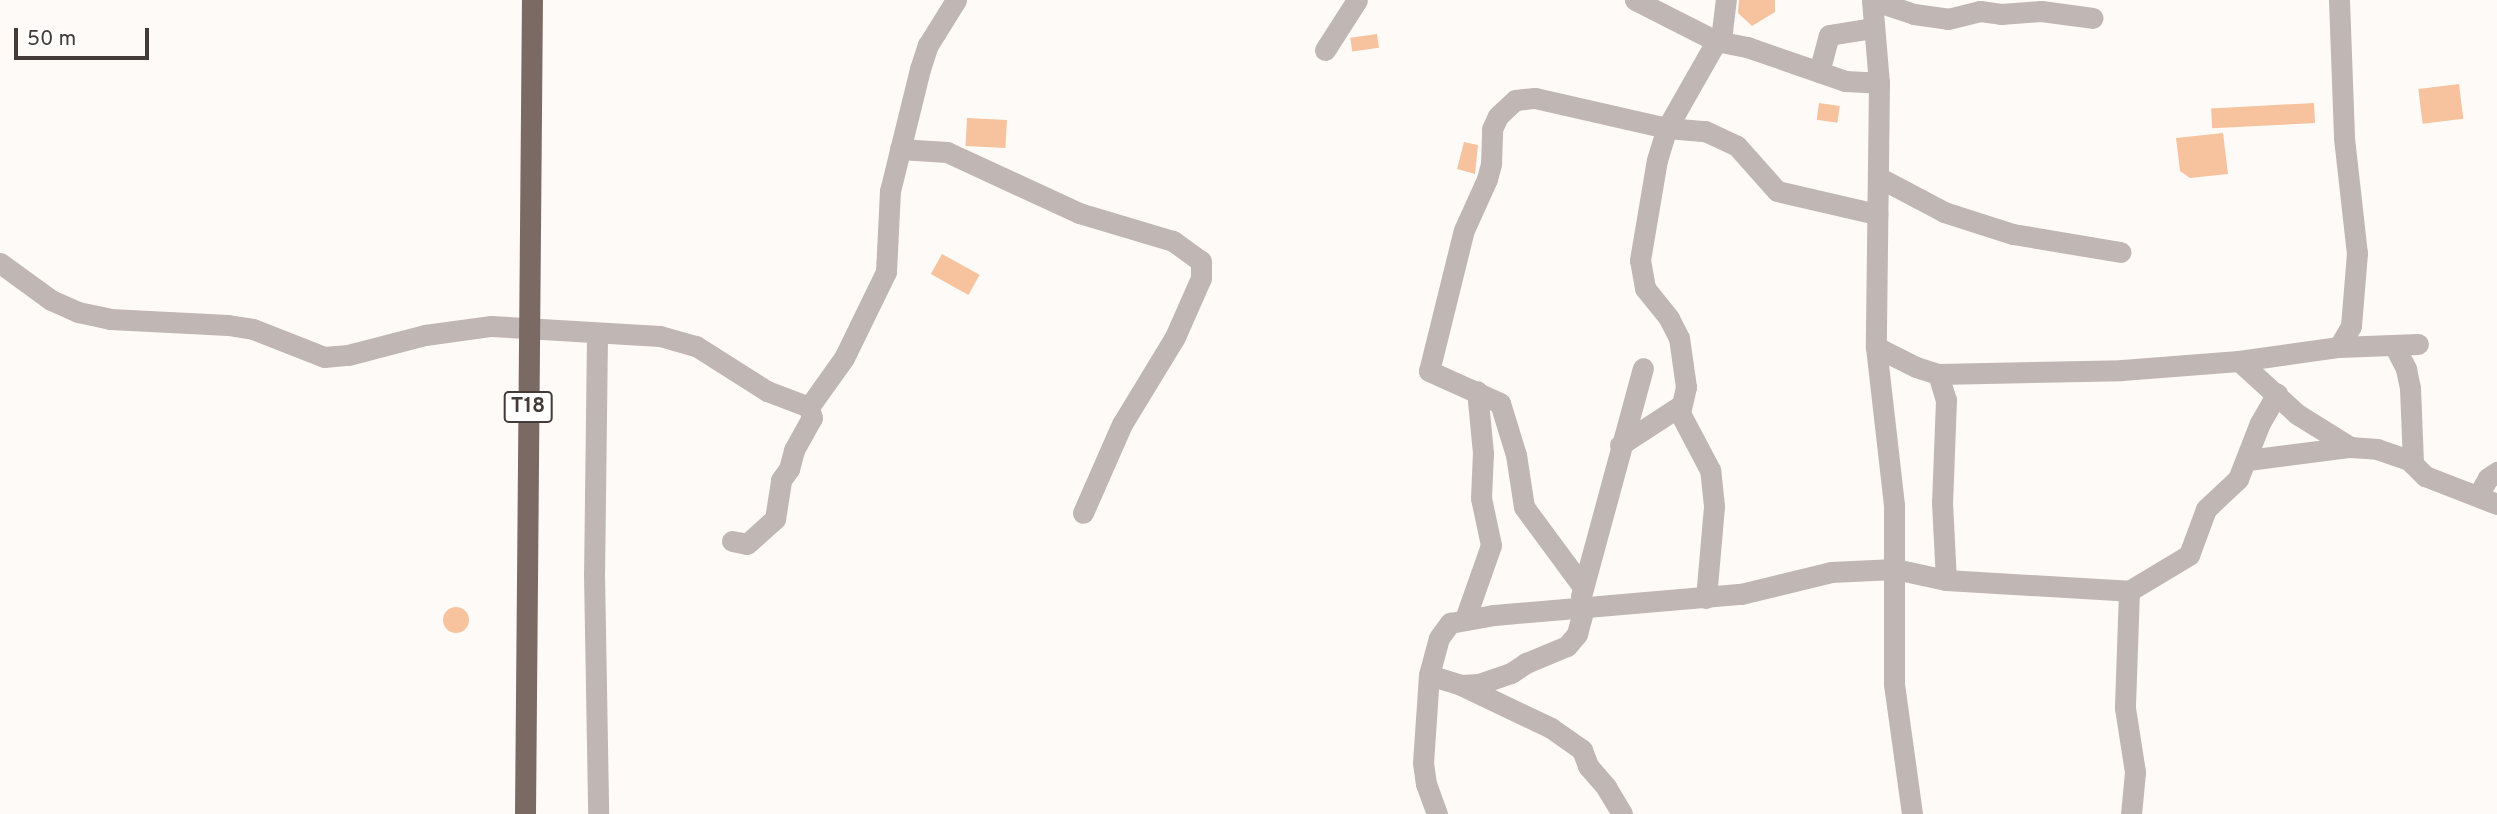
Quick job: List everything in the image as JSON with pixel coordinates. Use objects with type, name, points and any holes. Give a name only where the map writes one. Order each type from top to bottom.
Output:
[{"type":"highway","name":"T18","points":[[525,814],[532,0]]},
{"type":"street","points":[[732,541],[747,544],[775,519],[781,480],[789,470],[799,439],[811,418],[809,407],[844,358],[886,272],[890,191],[900,149],[929,45],[956,0]]},
{"type":"street","points":[[1325,50],[1357,0]]},
{"type":"street","points":[[1635,0],[1716,41],[1747,47],[1845,80],[1879,83]]},
{"type":"street","points":[[1706,598],[1714,506],[1710,470],[1682,419],[1680,406],[1686,387],[1679,338],[1668,318],[1644,288],[1640,260],[1657,160],[1667,128],[1722,31],[1726,0]]},
{"type":"street","points":[[1912,814],[1894,684],[1894,505],[1876,347],[1879,83],[1872,0],[1914,14],[1948,19],[1980,11],[2001,14],[2041,11],[2093,18]]},
{"type":"street","points":[[2339,0],[2344,146],[2357,253],[2351,326],[2339,347]]},
{"type":"street","points":[[1819,72],[1829,35],[1874,28]]},
{"type":"street","points":[[1582,601],[1524,508],[1516,455],[1500,403],[1430,372],[1429,368],[1464,230],[1491,164],[1490,140],[1499,116],[1515,100],[1535,98],[1667,128],[1704,131],[1737,146],[1777,191],[1877,214]]},
{"type":"street","points":[[900,149],[947,152],[966,159],[1079,213],[1172,241],[1200,261],[1201,278],[1186,314],[1122,424],[1083,513]]},
{"type":"street","points":[[1878,177],[1944,212],[2014,234],[2121,252]]},
{"type":"street","points":[[0,263],[51,300],[78,312],[110,319],[228,325],[253,329],[324,357],[348,355],[457,330],[491,326],[660,337],[696,346],[767,391],[809,407]]},
{"type":"street","points":[[597,335],[594,573],[598,814]]},
{"type":"street","points":[[1876,347],[1916,367],[1938,374],[2122,370],[2239,361],[2339,347],[2395,347],[2418,344]]},
{"type":"street","points":[[2395,347],[2404,361],[2410,387],[2413,464]]},
{"type":"street","points":[[2239,361],[2297,414],[2350,447]]},
{"type":"street","points":[[1461,685],[1479,684],[1511,673],[1526,663],[1567,646],[1577,634],[1582,601],[1620,445],[1643,368]]},
{"type":"street","points":[[1938,374],[1946,400],[1942,502],[1946,580]]},
{"type":"street","points":[[1465,619],[1491,545],[1481,498],[1482,435],[1477,391]]},
{"type":"street","points":[[1437,814],[1426,783],[1423,762],[1429,675],[1442,633],[1450,623],[1582,601],[1706,598],[1741,594],[1831,572],[1895,569],[1946,580],[2129,591],[2189,555],[2206,509],[2238,479],[2248,460],[2260,424],[2277,394]]},
{"type":"street","points":[[1620,445],[1680,406]]},
{"type":"street","points":[[2248,460],[2350,447],[2388,451],[2413,464],[2425,476],[2488,499],[2488,478],[2497,472]]},
{"type":"street","points":[[2129,591],[2125,708],[2134,772],[2131,814]]},
{"type":"street","points":[[1429,675],[1461,685],[1551,729],[1582,750],[1587,766],[1606,787],[1622,814]]},
{"type":"building","points":[[1739,0],[1775,0],[1775,12],[1752,26],[1738,13]]},
{"type":"building","points":[[1377,34],[1379,48],[1352,52],[1350,38]]},
{"type":"building","points":[[2459,84],[2463,119],[2423,124],[2418,89]]},
{"type":"building","points":[[1819,103],[1840,106],[1837,123],[1817,120]]},
{"type":"building","points":[[2314,103],[2315,123],[2212,128],[2211,108]]},
{"type":"building","points":[[967,118],[1007,120],[1005,148],[966,146]]},
{"type":"building","points":[[2223,133],[2228,174],[2190,178],[2180,171],[2176,138]]},
{"type":"building","points":[[1464,142],[1478,145],[1475,174],[1457,169]]},
{"type":"building","points":[[942,254],[980,275],[968,295],[931,274]]},
{"type":"building","points":[[456,607],[465,611],[469,620],[465,629],[456,633],[447,629],[443,620],[447,611]]}]
